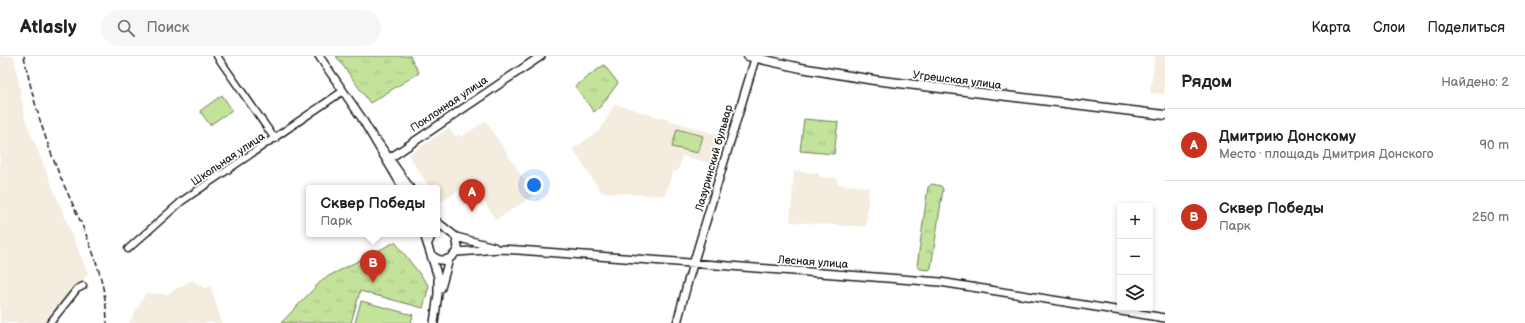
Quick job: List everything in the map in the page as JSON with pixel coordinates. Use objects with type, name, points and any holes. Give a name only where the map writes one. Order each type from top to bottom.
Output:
[{"type":"main road","name":"Угрешская улица","points":[[751,57],[840,75],[908,85],[1165,115]]},
{"type":"street","points":[[217,56],[275,139]]},
{"type":"street","points":[[319,56],[408,185]]},
{"type":"street","name":"Поклонная улица","points":[[390,158],[541,56]]},
{"type":"street","name":"Лазуринский бульвар","points":[[677,323],[751,57]]},
{"type":"street","name":"Школьная улица","points":[[128,249],[182,201],[343,92]]},
{"type":"street","points":[[372,134],[401,185]]},
{"type":"street","points":[[440,225],[456,237],[500,249]]},
{"type":"street","points":[[440,231],[446,230]]},
{"type":"street","points":[[425,237],[436,267],[438,294]]},
{"type":"street","points":[[428,244],[431,237]]},
{"type":"street","points":[[434,323],[438,294],[449,259],[457,252],[458,242],[456,237]]},
{"type":"street","name":"Лесная улица","points":[[457,252],[500,249],[940,282],[1165,318]]},
{"type":"street","points":[[430,252],[439,260],[449,259]]},
{"type":"street","points":[[50,323],[78,289],[83,286]]},
{"type":"shaded area","points":[[0,56],[14,56],[25,119],[88,274],[46,323],[0,323]]},
{"type":"shaded area","points":[[1155,56],[1165,56],[1165,94],[1150,93]]},
{"type":"shaded area","points":[[615,104],[719,135],[711,163],[682,156],[678,171],[673,171],[665,196],[601,192],[573,149],[600,130]]},
{"type":"shaded area","points":[[486,121],[534,195],[496,220],[472,182],[440,202],[440,185],[428,185],[408,155],[449,128],[455,137],[459,134],[461,137]]},
{"type":"shaded area","points":[[794,171],[819,173],[819,177],[837,178],[837,184],[869,187],[866,227],[790,222]]},
{"type":"shaded area","points":[[192,280],[204,288],[211,287],[222,323],[129,323],[146,293],[167,294]]},
{"type":"green space","points":[[336,56],[410,56],[419,73],[370,103]]},
{"type":"green space","points":[[604,65],[618,83],[601,106],[594,112],[575,86]]},
{"type":"green space","points":[[222,95],[232,110],[210,125],[200,111]]},
{"type":"green space","points":[[804,119],[838,122],[834,154],[800,151]]},
{"type":"green space","points":[[677,129],[703,136],[698,153],[672,147]]},
{"type":"green space","points":[[932,184],[941,186],[943,189],[931,268],[929,270],[920,269],[917,266],[928,187]]},
{"type":"green space","points":[[395,242],[429,286],[423,308],[360,291],[351,323],[281,323],[323,279]]},
{"type":"green space","points":[[361,301],[413,315],[411,323],[355,323]]},
{"type":"railway","points":[[24,56],[39,117],[49,147],[60,176],[84,229],[97,265],[106,303],[107,323]]},
{"type":"place","name":"Дмитрию Донскому","points":[[472,212]]},
{"type":"place","name":"Сквер Победы","points":[[373,283]]}]
